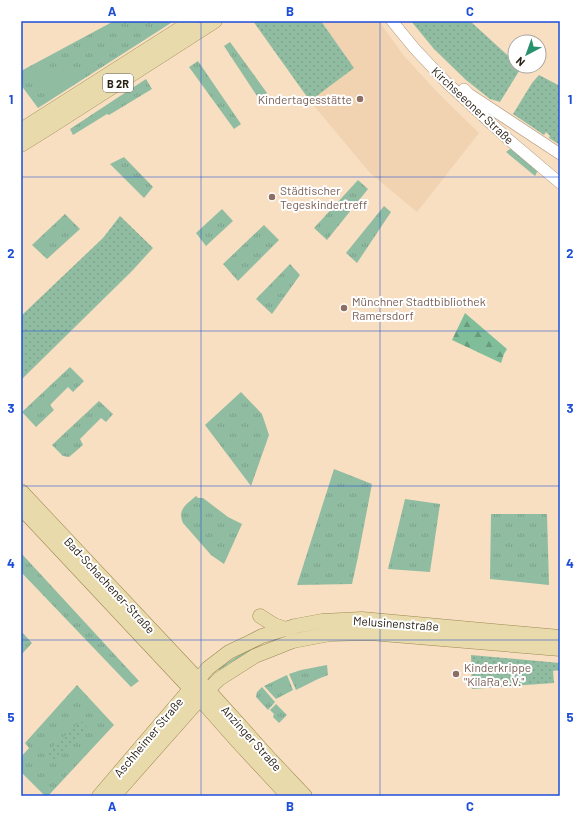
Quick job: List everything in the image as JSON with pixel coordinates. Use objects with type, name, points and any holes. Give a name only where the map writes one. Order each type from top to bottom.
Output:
[{"type":"main road","name":"B 2R","points":[[21,130],[192,21]]},
{"type":"main road","name":"B 2R","points":[[21,144],[215,21]]},
{"type":"main road","name":"Bad-Schachener-Straße","points":[[23,500],[199,689]]},
{"type":"main road","points":[[260,616],[274,625],[286,629]]},
{"type":"main road","name":"Melusinenstraße","points":[[199,689],[208,668],[229,652],[262,636],[322,621],[362,619],[560,637]]},
{"type":"main road","name":"Melusinenstraße","points":[[199,689],[261,653],[293,641],[330,634],[370,633],[560,649]]},
{"type":"main road","points":[[261,653],[262,636]]},
{"type":"main road","name":"Aschheimer Straße","points":[[99,796],[199,689]]},
{"type":"main road","name":"Aschheimer Straße","points":[[114,796],[199,689]]},
{"type":"main road","name":"Anzinger Straße","points":[[199,689],[238,742],[288,796]]},
{"type":"main road","name":"Anzinger Straße","points":[[199,689],[305,796]]},
{"type":"street","name":"Kirchseeoner Straße","points":[[392,21],[415,49],[446,82],[508,139],[560,183]]},
{"type":"street","name":"Kirchseeoner Straße","points":[[400,21],[442,69],[469,94],[560,154]]},
{"type":"shaded area","points":[[321,21],[379,21],[404,56],[441,96],[479,133],[417,212],[370,173],[310,101],[354,68]]},
{"type":"green space","points":[[114,21],[174,21],[38,108],[21,85],[21,71]]},
{"type":"green space","points":[[253,21],[321,21],[354,68],[310,101]]},
{"type":"green space","points":[[411,21],[470,21],[507,55],[507,74],[517,74],[500,102],[490,99],[466,80],[434,49]]},
{"type":"green space","points":[[230,42],[267,93],[259,99],[224,46]]},
{"type":"green space","points":[[198,61],[241,124],[234,129],[189,67]]},
{"type":"green space","points":[[63,63],[71,80],[44,92],[36,75]]},
{"type":"green space","points":[[539,75],[560,86],[560,145],[549,138],[550,136],[546,132],[544,135],[513,114],[532,83]]},
{"type":"green space","points":[[146,79],[152,89],[73,135],[70,129]]},
{"type":"green space","points":[[511,148],[538,170],[535,176],[506,152]]},
{"type":"green space","points":[[124,157],[153,187],[144,198],[110,164]]},
{"type":"green space","points":[[358,180],[368,189],[327,240],[314,228]]},
{"type":"green space","points":[[384,206],[391,212],[357,263],[346,253]]},
{"type":"green space","points":[[222,209],[233,221],[206,246],[196,233]]},
{"type":"green space","points":[[65,214],[80,229],[47,259],[32,245]]},
{"type":"green space","points":[[120,216],[153,248],[132,271],[21,380],[21,316],[103,238]]},
{"type":"green space","points":[[264,225],[279,240],[238,281],[223,264]]},
{"type":"green space","points":[[290,264],[300,275],[272,314],[256,299]]},
{"type":"green space","points":[[465,313],[507,349],[501,363],[452,340]]},
{"type":"green space","points":[[70,367],[84,381],[73,392],[68,387],[50,405],[54,410],[36,427],[22,412]]},
{"type":"green space","points":[[241,392],[262,414],[269,435],[251,486],[205,425]]},
{"type":"green space","points":[[99,401],[113,414],[106,422],[101,418],[80,439],[83,445],[69,457],[63,456],[52,445]]},
{"type":"green space","points":[[334,469],[372,484],[352,584],[297,585]]},
{"type":"green space","points":[[196,496],[198,498],[203,498],[228,517],[242,524],[224,564],[211,555],[183,523],[181,518],[182,510],[186,504]]},
{"type":"green space","points":[[405,499],[440,504],[430,572],[388,569]]},
{"type":"green space","points":[[491,514],[547,514],[549,585],[490,579]]},
{"type":"green space","points":[[21,553],[139,681],[131,687],[21,572]]},
{"type":"green space","points":[[21,631],[32,643],[21,655]]},
{"type":"green space","points":[[257,646],[257,648],[228,664],[222,673],[218,669],[239,655]]},
{"type":"green space","points":[[471,655],[560,663],[560,670],[553,671],[554,683],[472,689]]},
{"type":"green space","points":[[327,665],[328,675],[296,690],[289,674]]},
{"type":"green space","points":[[287,675],[293,690],[276,699],[264,686]]},
{"type":"green space","points":[[77,685],[114,725],[48,796],[45,796],[21,772],[21,757],[29,748],[25,743]]},
{"type":"green space","points":[[262,687],[275,702],[268,710],[256,697],[257,692]]},
{"type":"green space","points":[[276,704],[287,715],[279,723],[273,717],[274,714],[270,710]]},
{"type":"green space","points":[[81,721],[87,727],[54,759],[47,752]]},
{"type":"place","name":"Kindertagesstätte","points":[[360,99]]},
{"type":"place","name":"Städtischer Tegeskindertreff","points":[[272,197]]},
{"type":"place","name":"Münchner Stadtbibliothek Ramersdorf","points":[[344,308]]},
{"type":"place","name":"Kinderkrippe \"KilaRa e.V.\"","points":[[456,674]]}]
